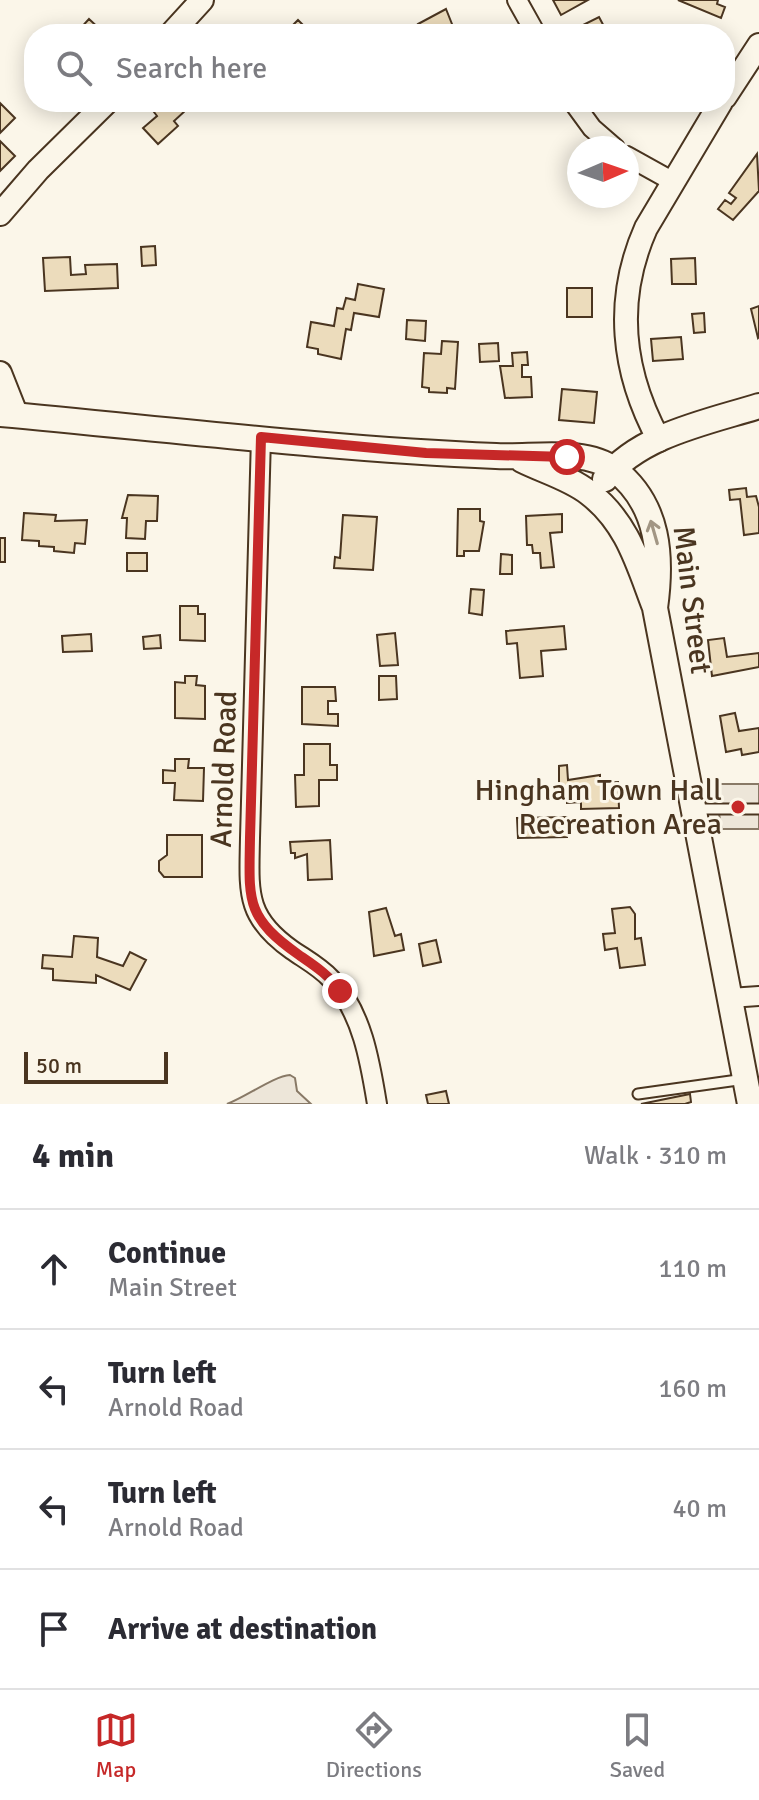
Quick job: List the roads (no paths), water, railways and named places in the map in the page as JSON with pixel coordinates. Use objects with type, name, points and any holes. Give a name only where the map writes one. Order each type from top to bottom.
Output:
[{"type":"main road","points":[[592,496],[613,469],[659,440],[759,406]]},
{"type":"main road","points":[[9,415],[426,453],[586,459],[613,469]]},
{"type":"main road","points":[[516,457],[592,496],[614,516],[631,543],[655,608]]},
{"type":"main road","name":"Main Street","points":[[613,469],[632,487],[655,529],[661,564],[655,608],[750,1104]]},
{"type":"street","points":[[180,24],[202,0]]},
{"type":"street","points":[[517,0],[530,24]]},
{"type":"street","points":[[735,82],[759,45]]},
{"type":"street","points":[[0,214],[38,170],[97,112]]},
{"type":"street","points":[[580,112],[601,136]]},
{"type":"street","points":[[659,440],[633,383],[626,352],[625,316],[636,250],[672,181],[715,112]]},
{"type":"street","points":[[639,163],[672,181]]},
{"type":"street","points":[[0,373],[9,415]]},
{"type":"street","name":"Arnold Road","points":[[261,437],[249,849],[253,903],[259,921],[269,934],[332,979],[348,1004],[364,1040],[377,1104]]},
{"type":"street","points":[[730,998],[759,996]]},
{"type":"lane","points":[[693,809],[759,809]]},
{"type":"lane","points":[[638,1094],[745,1079]]},
{"type":"place","name":"Hingham Town Hall Recreation Area","points":[[738,807]]}]
